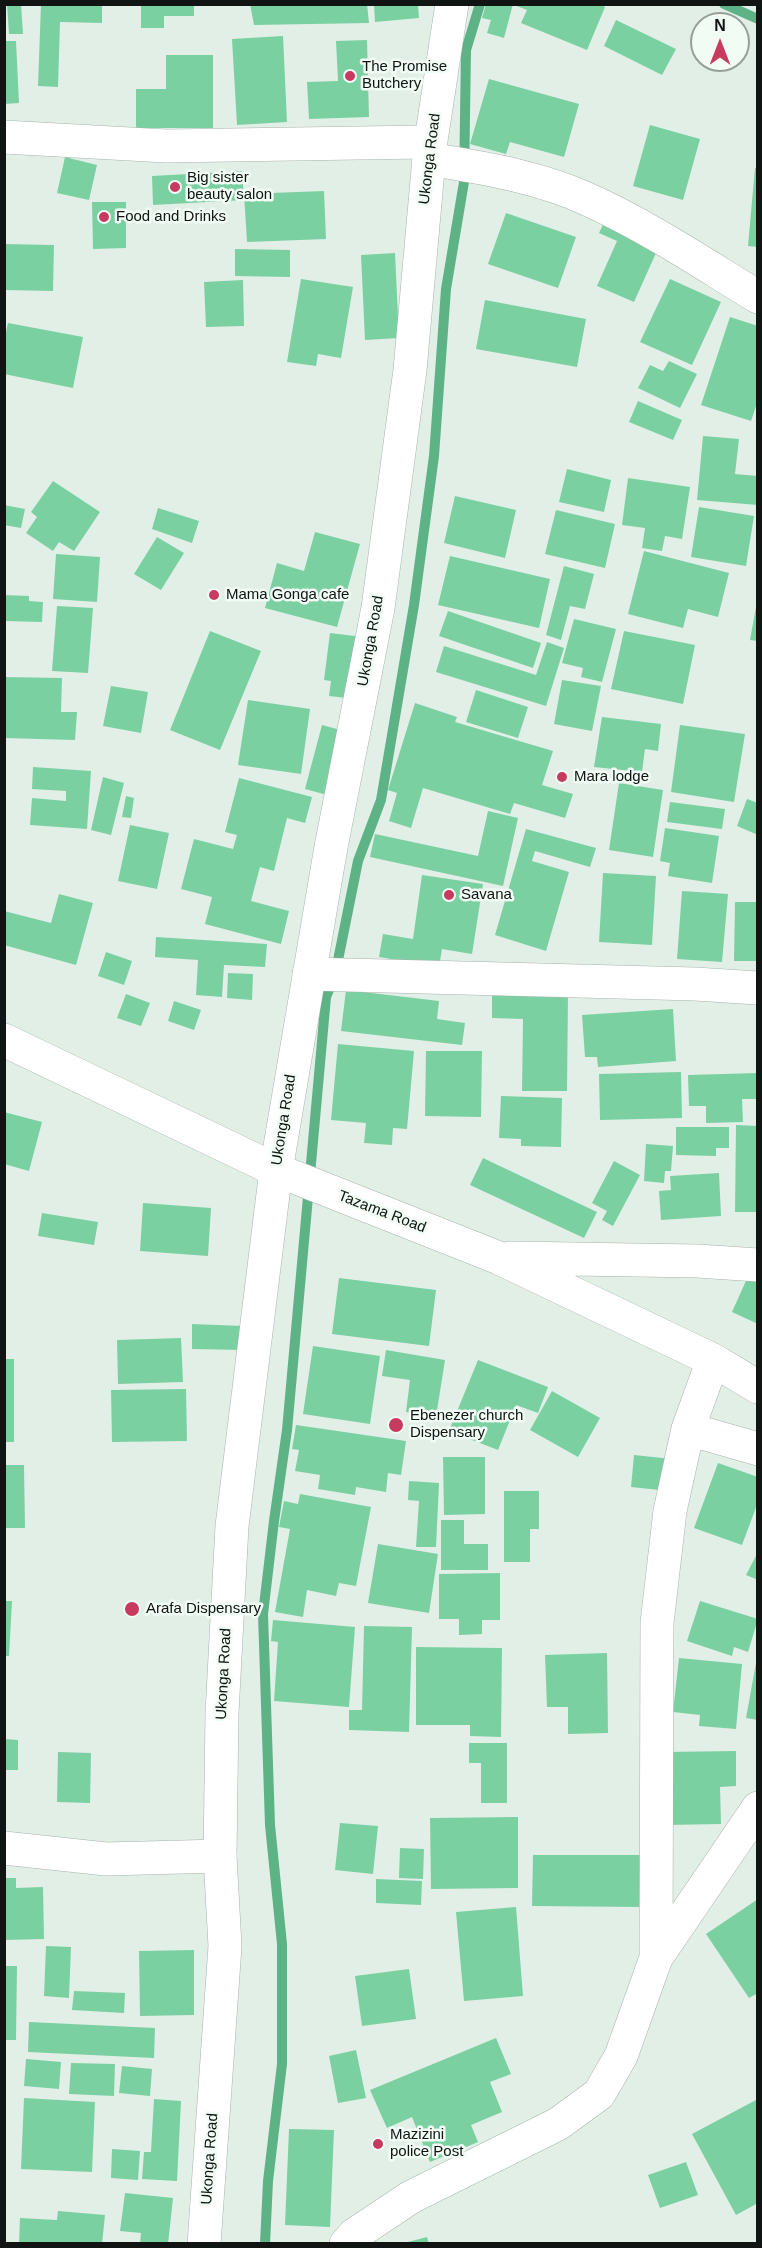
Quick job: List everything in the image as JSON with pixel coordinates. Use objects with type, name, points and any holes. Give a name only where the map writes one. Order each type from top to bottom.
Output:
[{"type":"street","name":"Ukonga Road","points":[[204,2244],[225,1946],[220,1856],[222,1713],[232,1526],[276,1170],[309,974],[378,608],[410,370],[429,153],[452,4]]},
{"type":"street","points":[[4,138],[166,147],[423,142],[429,153],[508,172],[585,198],[628,219],[758,297]]},
{"type":"street","points":[[309,974],[695,984],[758,988]]},
{"type":"street","name":"Tazama Road","points":[[4,1040],[276,1170],[499,1258],[713,1360],[758,1387]]},
{"type":"street","points":[[499,1258],[697,1261],[758,1265]]},
{"type":"street","points":[[656,1958],[657,1623],[670,1511],[688,1429],[713,1360]]},
{"type":"street","points":[[688,1429],[758,1449]]},
{"type":"street","points":[[346,2244],[354,2235],[411,2197],[558,2124],[599,2094],[621,2056],[656,1958],[758,1808]]},
{"type":"street","points":[[4,1848],[106,1859],[220,1856]]},
{"type":"building","points":[[7,4],[21,4],[23,34],[9,34]]},
{"type":"building","points":[[41,4],[102,4],[102,23],[60,22],[58,87],[38,86]]},
{"type":"building","points":[[141,4],[194,4],[194,16],[164,16],[164,28],[141,28]]},
{"type":"building","points":[[250,4],[367,4],[369,23],[254,25]]},
{"type":"building","points":[[374,4],[418,4],[419,18],[375,22]]},
{"type":"building","points":[[486,4],[513,4],[504,38],[487,33],[491,20],[482,18]]},
{"type":"building","points":[[600,4],[605,7],[587,50],[521,23],[527,10],[514,5]]},
{"type":"building","points":[[616,20],[676,49],[662,75],[604,46]]},
{"type":"building","points":[[283,36],[287,122],[237,125],[232,39]]},
{"type":"building","points":[[367,40],[369,117],[309,119],[307,82],[338,81],[336,41]]},
{"type":"building","points":[[4,41],[16,41],[19,103],[4,104]]},
{"type":"building","points":[[166,55],[213,55],[213,128],[136,128],[136,89],[166,89]]},
{"type":"building","points":[[489,79],[579,104],[564,157],[510,142],[506,154],[470,144]]},
{"type":"building","points":[[650,125],[700,139],[683,200],[633,186]]},
{"type":"building","points":[[65,157],[97,165],[89,200],[57,193]]},
{"type":"building","points":[[755,168],[758,168],[758,247],[748,246]]},
{"type":"building","points":[[242,171],[244,200],[153,205],[152,176]]},
{"type":"building","points":[[324,191],[326,239],[247,242],[244,194]]},
{"type":"building","points":[[92,202],[126,202],[126,248],[93,249]]},
{"type":"building","points":[[506,213],[576,237],[558,288],[488,264]]},
{"type":"building","points":[[608,214],[650,231],[643,247],[656,253],[634,302],[597,286],[617,241],[599,233]]},
{"type":"building","points":[[4,244],[54,245],[53,291],[4,290]]},
{"type":"building","points":[[235,249],[290,250],[290,277],[235,276]]},
{"type":"building","points":[[395,253],[399,338],[365,340],[361,255]]},
{"type":"building","points":[[301,279],[353,287],[341,358],[318,354],[316,366],[287,362]]},
{"type":"building","points":[[670,279],[721,302],[692,365],[640,342]]},
{"type":"building","points":[[243,280],[244,326],[206,327],[204,282]]},
{"type":"building","points":[[485,300],[586,319],[577,367],[476,349]]},
{"type":"building","points":[[730,317],[758,326],[758,400],[751,421],[701,405]]},
{"type":"building","points":[[8,323],[83,337],[73,388],[4,374],[4,341]]},
{"type":"building","points":[[669,361],[697,374],[680,408],[638,388],[650,365],[663,371]]},
{"type":"building","points":[[638,401],[682,420],[673,440],[629,422]]},
{"type":"building","points":[[703,436],[739,439],[735,474],[758,476],[758,505],[697,500]]},
{"type":"building","points":[[567,469],[611,480],[604,512],[559,502]]},
{"type":"building","points":[[628,478],[690,487],[682,539],[665,536],[662,551],[642,548],[645,528],[622,525]]},
{"type":"building","points":[[53,481],[100,512],[74,551],[59,542],[53,551],[26,533],[37,517],[31,512]]},
{"type":"building","points":[[455,496],[516,510],[505,558],[444,543]]},
{"type":"building","points":[[4,505],[25,509],[21,528],[4,525]]},
{"type":"building","points":[[699,507],[754,516],[746,566],[691,557]]},
{"type":"building","points":[[158,508],[199,521],[192,543],[152,529]]},
{"type":"building","points":[[556,510],[615,524],[605,568],[545,554]]},
{"type":"building","points":[[315,532],[360,544],[337,627],[265,608],[277,563],[304,571]]},
{"type":"building","points":[[157,537],[184,553],[161,590],[134,574]]},
{"type":"building","points":[[644,551],[729,573],[718,617],[688,609],[683,628],[628,614]]},
{"type":"building","points":[[56,554],[100,557],[97,602],[53,599]]},
{"type":"building","points":[[450,556],[550,579],[539,628],[438,605]]},
{"type":"building","points":[[564,566],[594,574],[585,609],[570,606],[561,640],[546,635]]},
{"type":"building","points":[[4,595],[29,596],[29,601],[43,602],[42,622],[4,621]]},
{"type":"building","points":[[57,606],[93,608],[88,673],[52,671]]},
{"type":"building","points":[[756,607],[758,608],[758,641],[750,640]]},
{"type":"building","points":[[448,611],[541,643],[533,668],[439,636]]},
{"type":"building","points":[[574,619],[616,629],[602,682],[581,677],[583,668],[562,663]]},
{"type":"building","points":[[210,631],[261,651],[220,750],[170,730]]},
{"type":"building","points":[[624,631],[695,645],[683,704],[611,689]]},
{"type":"building","points":[[330,633],[363,637],[355,699],[329,696],[331,681],[324,680]]},
{"type":"building","points":[[547,642],[564,648],[546,706],[436,672],[444,646],[536,675]]},
{"type":"building","points":[[4,677],[62,678],[61,712],[77,712],[75,740],[4,738]]},
{"type":"building","points":[[562,680],[601,686],[592,731],[554,724]]},
{"type":"building","points":[[111,686],[148,692],[141,733],[103,726]]},
{"type":"building","points":[[476,690],[528,707],[518,738],[466,722]]},
{"type":"building","points":[[248,700],[310,709],[301,774],[238,765]]},
{"type":"building","points":[[415,703],[457,717],[455,722],[553,751],[542,785],[573,794],[565,818],[514,803],[510,814],[423,788],[411,828],[389,821],[397,793],[388,790]]},
{"type":"building","points":[[602,717],[661,724],[658,751],[645,749],[642,772],[594,767]]},
{"type":"building","points":[[322,725],[348,732],[331,796],[305,789]]},
{"type":"building","points":[[680,725],[745,734],[734,802],[671,792]]},
{"type":"building","points":[[33,767],[91,771],[87,829],[30,825],[32,798],[66,801],[66,791],[32,789]]},
{"type":"building","points":[[103,777],[124,783],[111,835],[91,830]]},
{"type":"building","points":[[239,778],[312,797],[305,823],[287,818],[274,871],[260,867],[251,901],[289,911],[281,944],[205,924],[212,897],[181,889],[194,839],[233,849],[237,835],[225,832]]},
{"type":"building","points":[[619,783],[663,790],[653,857],[609,850]]},
{"type":"building","points":[[126,796],[134,798],[131,818],[122,817]]},
{"type":"building","points":[[747,799],[758,803],[758,835],[737,826]]},
{"type":"building","points":[[670,802],[725,809],[722,829],[667,822]]},
{"type":"building","points":[[488,811],[518,818],[503,886],[370,857],[375,834],[478,856]]},
{"type":"building","points":[[130,825],[169,833],[157,889],[118,881]]},
{"type":"building","points":[[665,828],[719,836],[712,883],[668,876],[670,863],[660,861]]},
{"type":"building","points":[[526,829],[596,848],[590,867],[535,851],[532,861],[569,872],[546,951],[495,935]]},
{"type":"building","points":[[603,873],[656,876],[652,945],[599,942]]},
{"type":"building","points":[[422,875],[483,884],[472,954],[442,949],[439,967],[379,957],[383,934],[413,939]]},
{"type":"building","points":[[682,891],[728,894],[722,962],[677,959]]},
{"type":"building","points":[[59,894],[93,903],[76,965],[4,945],[4,911],[51,923]]},
{"type":"building","points":[[735,902],[758,902],[758,961],[734,961]]},
{"type":"building","points":[[156,937],[267,944],[265,967],[224,965],[222,997],[196,995],[198,960],[155,957]]},
{"type":"building","points":[[106,952],[132,961],[124,985],[98,976]]},
{"type":"building","points":[[228,973],[253,974],[252,1000],[227,998]]},
{"type":"building","points":[[346,990],[439,1001],[437,1019],[465,1023],[462,1045],[341,1031]]},
{"type":"building","points":[[126,994],[150,1003],[141,1026],[117,1018]]},
{"type":"building","points":[[492,995],[568,995],[567,1091],[522,1091],[523,1019],[492,1018]]},
{"type":"building","points":[[174,1001],[201,1010],[194,1030],[168,1021]]},
{"type":"building","points":[[673,1009],[676,1061],[598,1067],[597,1057],[585,1057],[582,1015]]},
{"type":"building","points":[[338,1044],[414,1051],[407,1129],[393,1128],[392,1145],[364,1143],[366,1123],[331,1120]]},
{"type":"building","points":[[426,1051],[482,1051],[481,1117],[425,1116]]},
{"type":"building","points":[[681,1072],[682,1118],[600,1120],[599,1074]]},
{"type":"building","points":[[758,1073],[758,1099],[742,1099],[743,1122],[706,1123],[706,1106],[689,1106],[688,1075]]},
{"type":"building","points":[[501,1096],[562,1098],[561,1147],[521,1146],[521,1139],[499,1138]]},
{"type":"building","points":[[4,1112],[42,1122],[29,1171],[4,1164]]},
{"type":"building","points":[[736,1125],[758,1126],[758,1212],[735,1212]]},
{"type":"building","points":[[676,1127],[729,1127],[729,1148],[716,1148],[716,1156],[676,1155]]},
{"type":"building","points":[[646,1144],[673,1146],[671,1171],[665,1171],[664,1183],[644,1181]]},
{"type":"building","points":[[483,1158],[597,1212],[584,1238],[470,1185]]},
{"type":"building","points":[[614,1161],[640,1175],[613,1226],[602,1220],[607,1211],[592,1203]]},
{"type":"building","points":[[719,1173],[721,1216],[661,1220],[659,1191],[671,1190],[670,1176]]},
{"type":"building","points":[[143,1203],[211,1208],[208,1256],[140,1251]]},
{"type":"building","points":[[42,1213],[98,1222],[94,1245],[38,1236]]},
{"type":"building","points":[[749,1274],[758,1277],[758,1324],[732,1312]]},
{"type":"building","points":[[339,1278],[436,1290],[429,1346],[332,1334]]},
{"type":"building","points":[[192,1324],[243,1326],[243,1350],[192,1349]]},
{"type":"building","points":[[181,1338],[183,1382],[118,1384],[117,1340]]},
{"type":"building","points":[[313,1346],[380,1356],[370,1424],[303,1414]]},
{"type":"building","points":[[386,1350],[445,1360],[436,1417],[406,1412],[410,1380],[382,1376]]},
{"type":"building","points":[[4,1359],[14,1359],[14,1442],[4,1442]]},
{"type":"building","points":[[478,1360],[548,1387],[538,1413],[516,1405],[498,1450],[449,1431]]},
{"type":"building","points":[[186,1389],[187,1441],[112,1442],[111,1390]]},
{"type":"building","points":[[552,1391],[600,1418],[578,1457],[530,1430]]},
{"type":"building","points":[[296,1425],[406,1441],[401,1475],[388,1473],[386,1492],[356,1487],[355,1495],[318,1489],[320,1475],[295,1471],[299,1450],[292,1449]]},
{"type":"building","points":[[634,1455],[672,1459],[669,1491],[631,1487]]},
{"type":"building","points":[[443,1457],[485,1457],[485,1514],[444,1515]]},
{"type":"building","points":[[718,1463],[758,1477],[758,1502],[742,1545],[694,1528]]},
{"type":"building","points":[[4,1465],[24,1465],[25,1528],[4,1528]]},
{"type":"building","points":[[409,1481],[439,1483],[436,1547],[416,1547],[419,1501],[408,1500]]},
{"type":"building","points":[[504,1491],[539,1491],[539,1529],[530,1529],[530,1562],[504,1562]]},
{"type":"building","points":[[300,1494],[371,1507],[356,1586],[339,1583],[336,1596],[307,1590],[303,1617],[275,1612],[290,1529],[279,1527],[284,1501],[298,1504]]},
{"type":"building","points":[[441,1520],[464,1520],[464,1544],[488,1544],[488,1570],[441,1570]]},
{"type":"building","points":[[378,1544],[438,1554],[429,1613],[368,1603]]},
{"type":"building","points":[[758,1552],[758,1580],[746,1575]]},
{"type":"building","points":[[500,1573],[500,1620],[482,1620],[482,1634],[459,1635],[459,1619],[439,1619],[439,1574]]},
{"type":"building","points":[[4,1601],[12,1601],[9,1656],[4,1656]]},
{"type":"building","points":[[700,1601],[758,1619],[748,1652],[734,1647],[732,1656],[687,1641]]},
{"type":"building","points":[[273,1620],[355,1627],[349,1707],[274,1701],[278,1642],[271,1641]]},
{"type":"building","points":[[364,1626],[412,1627],[409,1732],[349,1730],[349,1710],[362,1710]]},
{"type":"building","points":[[416,1647],[502,1648],[501,1737],[470,1736],[470,1725],[416,1725]]},
{"type":"building","points":[[607,1653],[608,1733],[568,1734],[568,1707],[547,1707],[545,1655]]},
{"type":"building","points":[[679,1658],[742,1664],[736,1729],[699,1726],[700,1715],[673,1712]]},
{"type":"building","points":[[756,1663],[758,1663],[758,1720],[746,1718]]},
{"type":"building","points":[[4,1739],[18,1740],[18,1770],[4,1770]]},
{"type":"building","points":[[469,1743],[507,1743],[507,1803],[481,1803],[481,1763],[469,1763]]},
{"type":"building","points":[[736,1751],[736,1786],[720,1787],[721,1824],[667,1825],[665,1752]]},
{"type":"building","points":[[58,1752],[91,1753],[90,1803],[57,1802]]},
{"type":"building","points":[[518,1817],[518,1888],[431,1889],[430,1818]]},
{"type":"building","points":[[340,1823],[378,1826],[373,1874],[335,1870]]},
{"type":"building","points":[[400,1848],[424,1849],[423,1879],[399,1878]]},
{"type":"building","points":[[533,1855],[643,1855],[642,1907],[532,1906]]},
{"type":"building","points":[[4,1878],[16,1878],[16,1888],[43,1887],[44,1939],[4,1940]]},
{"type":"building","points":[[376,1879],[422,1881],[421,1905],[376,1903]]},
{"type":"building","points":[[758,1899],[758,1993],[749,1998],[706,1934]]},
{"type":"building","points":[[516,1907],[523,1996],[464,2001],[456,1912]]},
{"type":"building","points":[[46,1946],[71,1947],[69,1998],[44,1996]]},
{"type":"building","points":[[194,1950],[194,2015],[140,2016],[139,1951]]},
{"type":"building","points":[[4,1966],[17,1966],[16,2040],[4,2040]]},
{"type":"building","points":[[409,1969],[416,2019],[362,2026],[355,1976]]},
{"type":"building","points":[[74,1991],[125,1993],[124,2013],[72,2010]]},
{"type":"building","points":[[29,2022],[155,2028],[154,2058],[28,2052]]},
{"type":"building","points":[[496,2038],[511,2074],[490,2082],[502,2112],[471,2125],[478,2142],[430,2162],[412,2117],[387,2128],[370,2090]]},
{"type":"building","points":[[356,2050],[366,2098],[338,2103],[329,2056]]},
{"type":"building","points":[[26,2059],[61,2062],[59,2089],[24,2086]]},
{"type":"building","points":[[71,2063],[115,2064],[114,2096],[69,2094]]},
{"type":"building","points":[[122,2066],[152,2069],[150,2096],[119,2093]]},
{"type":"building","points":[[24,2098],[95,2102],[92,2172],[21,2169]]},
{"type":"building","points":[[154,2099],[181,2101],[177,2181],[142,2179],[144,2152],[151,2152]]},
{"type":"building","points":[[756,2100],[758,2104],[758,2203],[736,2215],[692,2134]]},
{"type":"building","points":[[289,2129],[334,2130],[330,2227],[285,2225]]},
{"type":"building","points":[[112,2149],[140,2151],[138,2180],[111,2178]]},
{"type":"building","points":[[686,2162],[698,2195],[660,2208],[648,2175]]},
{"type":"building","points":[[125,2193],[173,2198],[168,2244],[140,2244],[141,2233],[120,2231]]},
{"type":"building","points":[[58,2211],[105,2215],[102,2244],[19,2244],[20,2218],[57,2220]]},
{"type":"building","points":[[427,2237],[429,2244],[404,2244],[404,2243]]},
{"type":"waterway","points":[[265,2244],[268,2181],[282,2064],[282,1944],[270,1825],[263,1614],[287,1430],[326,997],[335,975],[358,861],[381,800],[414,605],[434,456],[446,289],[464,182],[466,50],[480,4]]},
{"type":"waterway","points":[[724,4],[758,19]]},
{"type":"place","name":"The Promise Butchery","points":[[350,76]]},
{"type":"place","name":"Big sister beauty salon","points":[[175,187]]},
{"type":"place","name":"Food and Drinks","points":[[104,217]]},
{"type":"place","name":"Mama Gonga cafe","points":[[214,595]]},
{"type":"place","name":"Mara lodge","points":[[562,777]]},
{"type":"place","name":"Savana","points":[[449,895]]},
{"type":"place","name":"Ebenezer church Dispensary","points":[[396,1425]]},
{"type":"place","name":"Arafa Dispensary","points":[[132,1609]]},
{"type":"place","name":"Mazizini police Post","points":[[378,2144]]}]
